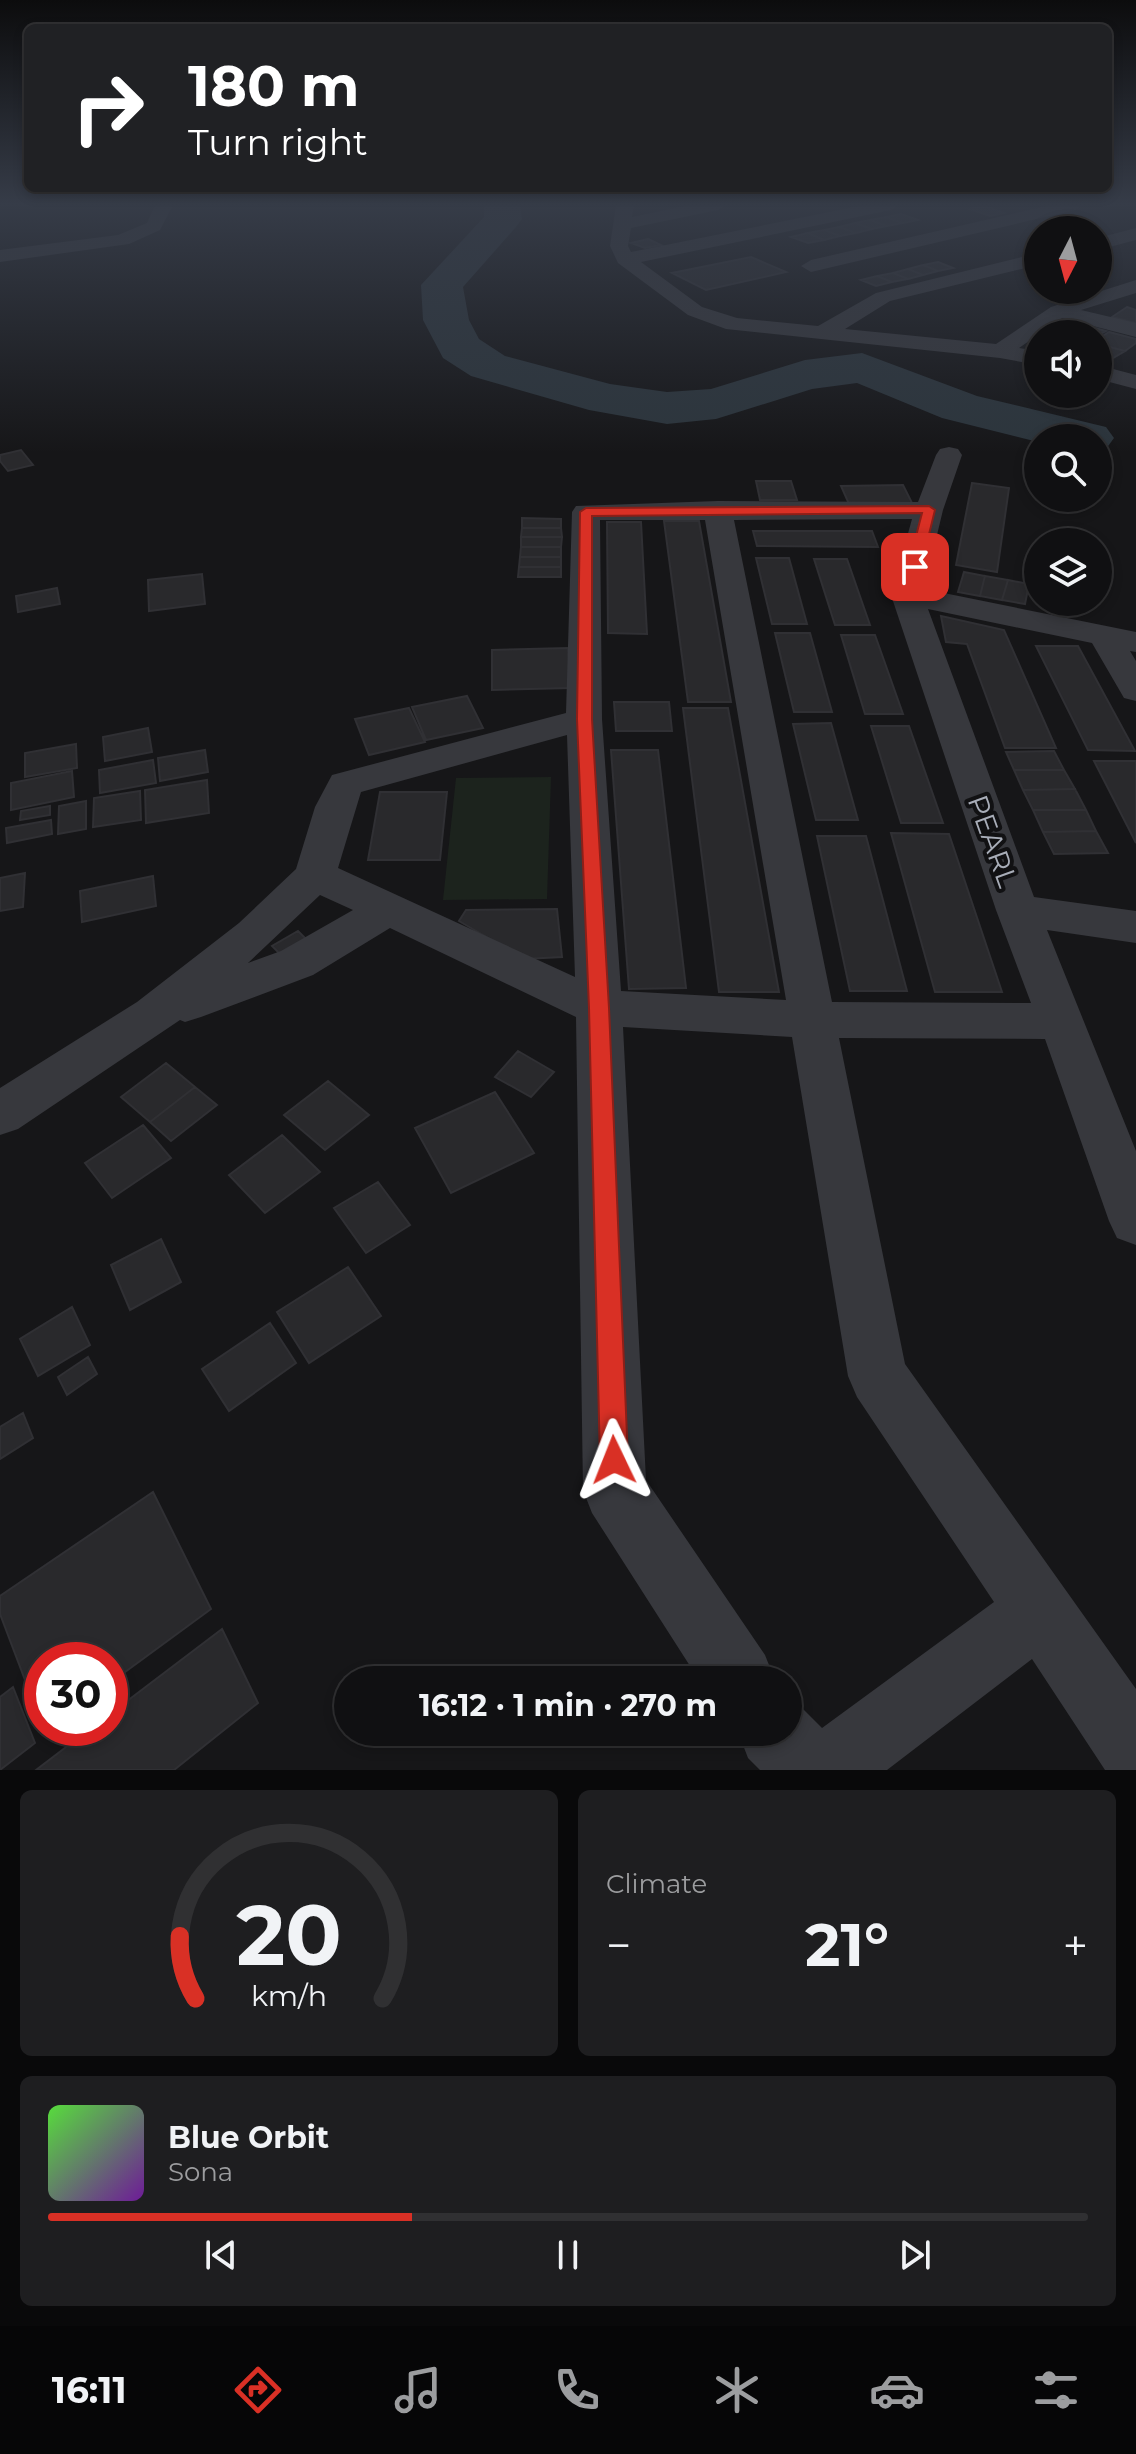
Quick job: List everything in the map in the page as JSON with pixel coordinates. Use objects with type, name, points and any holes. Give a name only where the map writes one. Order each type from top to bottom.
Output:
[{"type":"street","points":[[664,288],[695,311],[734,324],[1024,355]]},
{"type":"street","points":[[860,288],[883,297]]},
{"type":"street","points":[[820,334],[883,297],[921,288]]},
{"type":"street","points":[[1000,351],[1058,311],[1131,288]]},
{"type":"street","points":[[1058,311],[1136,330]]},
{"type":"street","points":[[1112,376],[1136,382]]},
{"type":"street","points":[[949,455],[929,510],[907,595],[1120,639],[1136,691]]},
{"type":"street","points":[[718,510],[878,1376],[1136,1751]]},
{"type":"street","points":[[731,1666],[615,1490],[599,1008],[584,719],[586,512],[929,510]]},
{"type":"street","name":"PEARL","points":[[907,595],[1017,910],[1136,1221]]},
{"type":"street","points":[[0,1114],[154,1015],[254,934],[315,875],[335,807],[346,784],[584,719]]},
{"type":"street","points":[[315,875],[599,1008],[810,1020],[1062,1021]]},
{"type":"street","points":[[154,1015],[297,963],[389,909]]},
{"type":"street","points":[[1017,910],[1136,927]]},
{"type":"street","points":[[788,1746],[802,1760],[831,1767],[1039,1611]]},
{"type":"shaded area","points":[[551,777],[547,899],[443,900],[456,778]]},
{"type":"building","points":[[1127,307],[1136,310],[1136,323],[1112,317]]},
{"type":"building","points":[[1112,333],[1136,339],[1136,343],[1125,351],[1112,348]]},
{"type":"building","points":[[1112,348],[1125,351],[1112,359]]},
{"type":"building","points":[[21,450],[33,465],[8,471],[0,461],[0,455]]},
{"type":"building","points":[[756,481],[791,481],[797,500],[760,500]]},
{"type":"building","points":[[972,483],[1009,488],[997,572],[956,565]]},
{"type":"building","points":[[903,485],[912,503],[849,504],[841,486]]},
{"type":"building","points":[[522,518],[561,519],[561,528],[522,528]]},
{"type":"building","points":[[664,521],[699,521],[731,702],[688,702]]},
{"type":"building","points":[[607,522],[641,522],[647,634],[608,633]]},
{"type":"building","points":[[522,528],[561,528],[562,537],[521,537]]},
{"type":"building","points":[[753,531],[872,531],[878,547],[757,546]]},
{"type":"building","points":[[521,537],[562,537],[561,547],[521,547]]},
{"type":"building","points":[[521,547],[561,547],[561,557],[520,557]]},
{"type":"building","points":[[520,557],[561,557],[561,567],[519,567]]},
{"type":"building","points":[[756,558],[789,558],[807,624],[772,624]]},
{"type":"building","points":[[814,559],[847,559],[870,625],[835,625]]},
{"type":"building","points":[[519,567],[561,567],[561,577],[518,577]]},
{"type":"building","points":[[964,572],[985,576],[980,596],[958,592]]},
{"type":"building","points":[[202,574],[205,604],[149,611],[148,580]]},
{"type":"building","points":[[985,576],[1008,580],[1002,600],[980,596]]},
{"type":"building","points":[[1008,580],[1024,583],[1024,604],[1002,600]]},
{"type":"building","points":[[57,588],[60,604],[18,612],[16,596]]},
{"type":"building","points":[[941,616],[1004,630],[1056,748],[1005,748],[967,644],[946,642]]},
{"type":"building","points":[[775,633],[810,633],[832,712],[794,712]]},
{"type":"building","points":[[841,635],[875,635],[903,714],[865,714]]},
{"type":"building","points":[[1036,646],[1078,646],[1135,751],[1088,750]]},
{"type":"building","points":[[568,648],[571,688],[492,690],[492,650]]},
{"type":"building","points":[[467,696],[483,728],[426,740],[412,707]]},
{"type":"building","points":[[614,702],[669,702],[672,731],[616,731]]},
{"type":"building","points":[[409,708],[425,742],[369,755],[355,719]]},
{"type":"building","points":[[683,708],[728,708],[779,992],[719,992]]},
{"type":"building","points":[[831,723],[858,820],[816,820],[793,724]]},
{"type":"building","points":[[871,726],[909,726],[943,823],[901,823]]},
{"type":"building","points":[[148,728],[152,752],[105,761],[103,737]]},
{"type":"building","points":[[76,744],[77,768],[25,777],[25,753]]},
{"type":"building","points":[[205,750],[208,772],[160,781],[158,758]]},
{"type":"building","points":[[611,750],[658,750],[686,988],[629,989]]},
{"type":"building","points":[[1054,751],[1064,770],[1014,770],[1006,752]]},
{"type":"building","points":[[153,760],[156,783],[100,793],[99,770]]},
{"type":"building","points":[[1094,761],[1136,761],[1136,843]]},
{"type":"building","points":[[1014,770],[1064,770],[1075,789],[1023,790]]},
{"type":"building","points":[[72,771],[74,797],[11,810],[11,783]]},
{"type":"building","points":[[207,780],[209,813],[146,823],[145,790]]},
{"type":"building","points":[[1075,789],[1086,810],[1033,810],[1023,790]]},
{"type":"building","points":[[140,791],[141,820],[93,827],[94,798]]},
{"type":"building","points":[[380,792],[447,792],[440,860],[368,860]]},
{"type":"building","points":[[86,801],[86,829],[58,834],[59,806]]},
{"type":"building","points":[[50,806],[50,815],[20,820],[21,811]]},
{"type":"building","points":[[1033,810],[1086,810],[1096,831],[1043,832]]},
{"type":"building","points":[[51,820],[52,834],[7,843],[6,828]]},
{"type":"building","points":[[1096,831],[1108,853],[1054,854],[1043,832]]},
{"type":"building","points":[[891,833],[949,834],[1002,992],[935,992]]},
{"type":"building","points":[[817,836],[866,836],[907,991],[850,991]]},
{"type":"building","points":[[25,873],[23,907],[0,911],[0,878]]},
{"type":"building","points":[[153,876],[156,906],[82,922],[80,891]]},
{"type":"building","points":[[557,909],[562,957],[524,959],[459,921],[466,910]]},
{"type":"building","points":[[298,931],[309,942],[283,957],[272,946]]},
{"type":"building","points":[[518,1051],[554,1072],[531,1097],[495,1077]]},
{"type":"building","points":[[166,1063],[195,1087],[150,1122],[121,1097]]},
{"type":"building","points":[[328,1081],[369,1115],[325,1150],[284,1115]]},
{"type":"building","points":[[195,1087],[217,1105],[171,1141],[150,1122]]},
{"type":"building","points":[[495,1092],[534,1153],[451,1193],[415,1128]]},
{"type":"building","points":[[143,1125],[171,1158],[112,1198],[85,1163]]},
{"type":"building","points":[[282,1135],[320,1172],[265,1213],[229,1175]]},
{"type":"building","points":[[378,1182],[410,1225],[366,1253],[334,1208]]},
{"type":"building","points":[[161,1239],[181,1282],[130,1310],[111,1265]]},
{"type":"building","points":[[348,1267],[381,1316],[309,1363],[277,1312]]},
{"type":"building","points":[[72,1307],[90,1345],[38,1376],[20,1339]]},
{"type":"building","points":[[270,1323],[296,1363],[229,1411],[202,1369]]},
{"type":"building","points":[[88,1357],[97,1374],[67,1395],[58,1377]]},
{"type":"building","points":[[23,1413],[33,1438],[0,1459],[0,1427]]},
{"type":"building","points":[[153,1492],[211,1609],[128,1670],[128,1642],[24,1642],[24,1677],[0,1614],[0,1596]]},
{"type":"building","points":[[222,1629],[258,1703],[174,1770],[36,1770],[67,1746],[128,1746],[128,1700]]},
{"type":"building","points":[[13,1687],[24,1715],[24,1746],[31,1746],[0,1770],[0,1697]]},
{"type":"waterway","points":[[442,288],[446,320],[460,348],[488,366],[607,399],[667,408],[716,404],[805,375],[862,368],[960,407],[1030,424]]},
{"type":"route","points":[[614,1460],[599,1008],[584,719],[586,512],[929,510],[915,567]]}]
